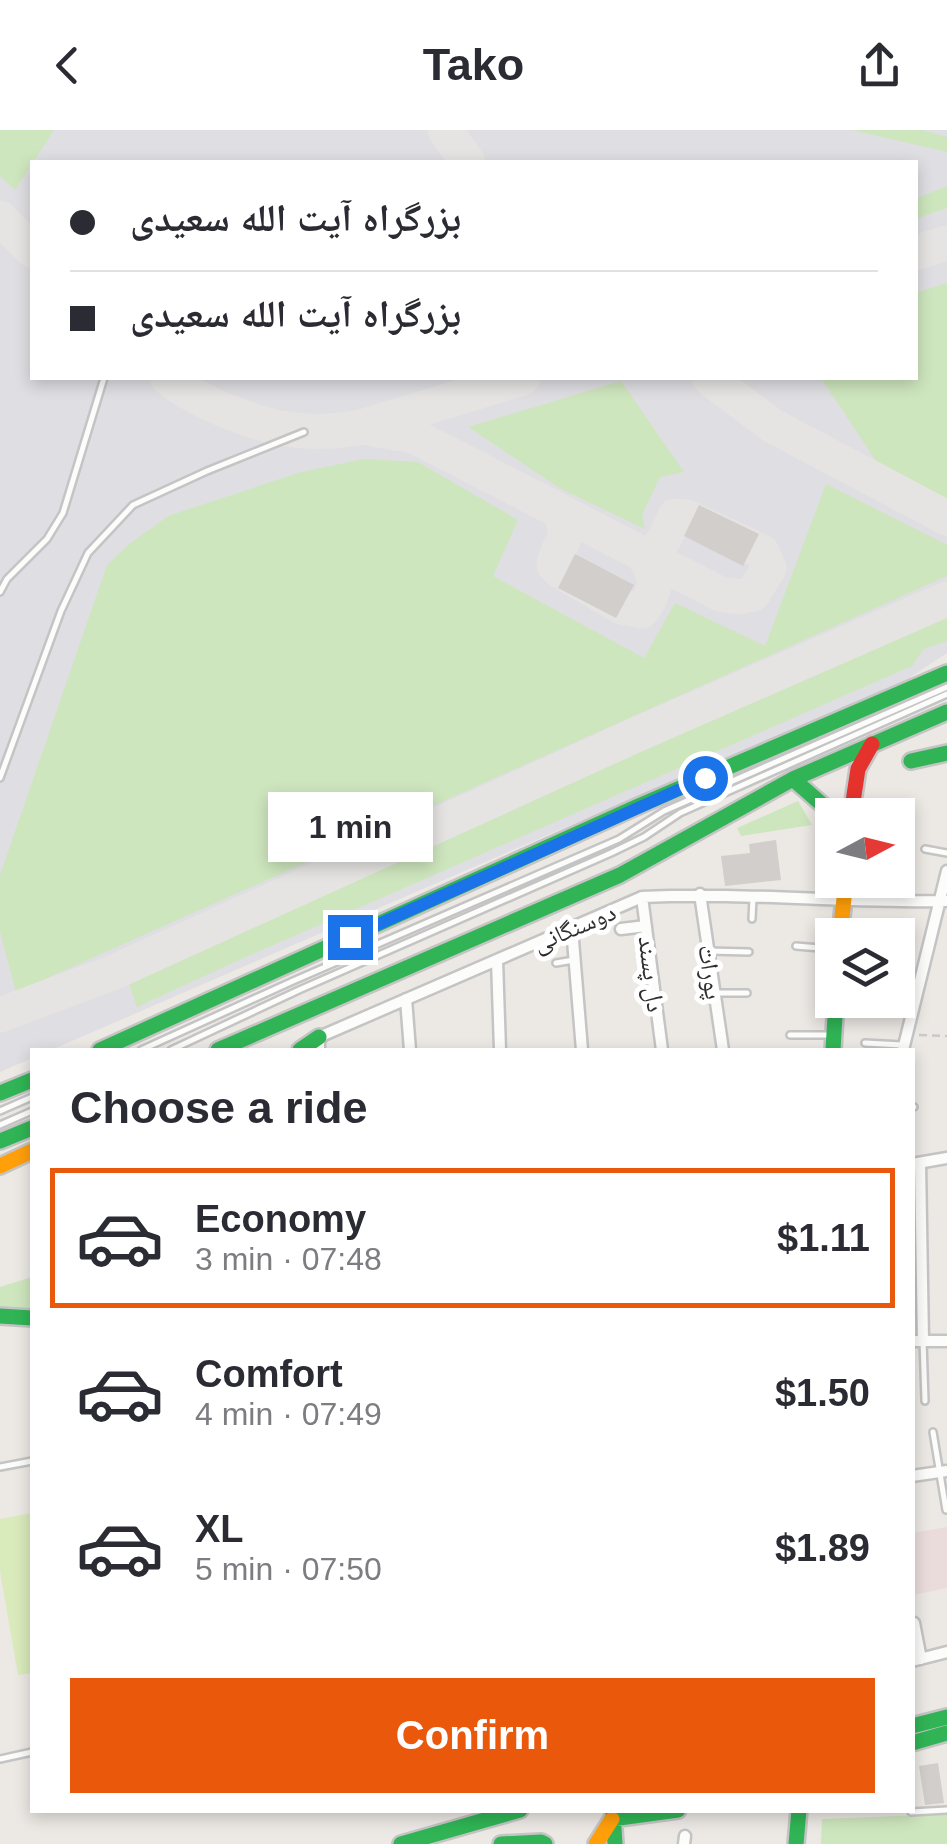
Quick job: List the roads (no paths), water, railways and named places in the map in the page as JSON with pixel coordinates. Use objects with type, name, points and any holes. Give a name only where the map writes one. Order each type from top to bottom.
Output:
[{"type":"main road","points":[[104,1048],[947,672]]},
{"type":"main road","points":[[223,1048],[620,874],[793,779],[947,712]]},
{"type":"main road","points":[[853,798],[856,772],[873,744]]},
{"type":"main road","points":[[911,761],[947,753]]},
{"type":"main road","points":[[793,779],[815,800]]},
{"type":"main road","points":[[842,918],[844,898]]},
{"type":"main road","points":[[834,1043],[835,1018]]},
{"type":"main road","points":[[0,1093],[30,1081]]},
{"type":"main road","points":[[0,1141],[30,1129]]},
{"type":"main road","points":[[0,1166],[30,1152]]},
{"type":"main road","points":[[0,1316],[30,1318]]},
{"type":"main road","points":[[915,1725],[947,1717]]},
{"type":"main road","points":[[915,1742],[947,1734]]},
{"type":"main road","points":[[400,1844],[511,1813]]},
{"type":"main road","points":[[596,1844],[610,1813]]},
{"type":"main road","points":[[610,1813],[615,1844]]},
{"type":"main road","points":[[796,1844],[799,1813]]},
{"type":"main road","points":[[496,1818],[502,1844],[543,1843]]},
{"type":"street","points":[[905,1043],[943,902],[947,871]]},
{"type":"street","name":"دوسنگانی","points":[[319,1044],[406,999],[642,897],[700,894],[943,902]]},
{"type":"street","name":"پورات","points":[[700,894],[723,1048]]},
{"type":"street","name":"دل پسند","points":[[642,897],[662,1048]]},
{"type":"street","points":[[621,930],[646,926]]},
{"type":"street","points":[[572,928],[582,1048]]},
{"type":"street","points":[[497,960],[500,1048]]},
{"type":"street","points":[[406,999],[410,1048]]},
{"type":"street","points":[[947,1158],[916,1164],[918,1341],[947,1341]]},
{"type":"street","points":[[915,1476],[944,1471]]},
{"type":"street","points":[[917,1660],[947,1652]]},
{"type":"lane","points":[[0,592],[47,539],[63,512],[103,380]]},
{"type":"lane","points":[[0,778],[61,611],[88,553],[132,505],[304,432]]},
{"type":"lane","points":[[144,1048],[620,839],[664,811],[947,691]]},
{"type":"lane","points":[[175,1048],[611,853],[644,837],[680,812],[947,691]]},
{"type":"lane","points":[[924,849],[947,853]]},
{"type":"lane","points":[[752,898],[752,919]]},
{"type":"lane","points":[[796,946],[815,948]]},
{"type":"lane","points":[[708,951],[750,952]]},
{"type":"lane","points":[[556,963],[574,960]]},
{"type":"lane","points":[[714,992],[747,993]]},
{"type":"lane","points":[[790,1036],[834,1043]]},
{"type":"lane","points":[[865,1042],[905,1043]]},
{"type":"lane","points":[[0,1111],[30,1098]]},
{"type":"lane","points":[[0,1125],[30,1112]]},
{"type":"lane","points":[[918,1341],[925,1401]]},
{"type":"lane","points":[[934,1432],[944,1471],[946,1510]]},
{"type":"lane","points":[[0,1467],[30,1461]]},
{"type":"lane","points":[[0,1759],[30,1752]]},
{"type":"lane","points":[[915,1812],[947,1810]]}]
